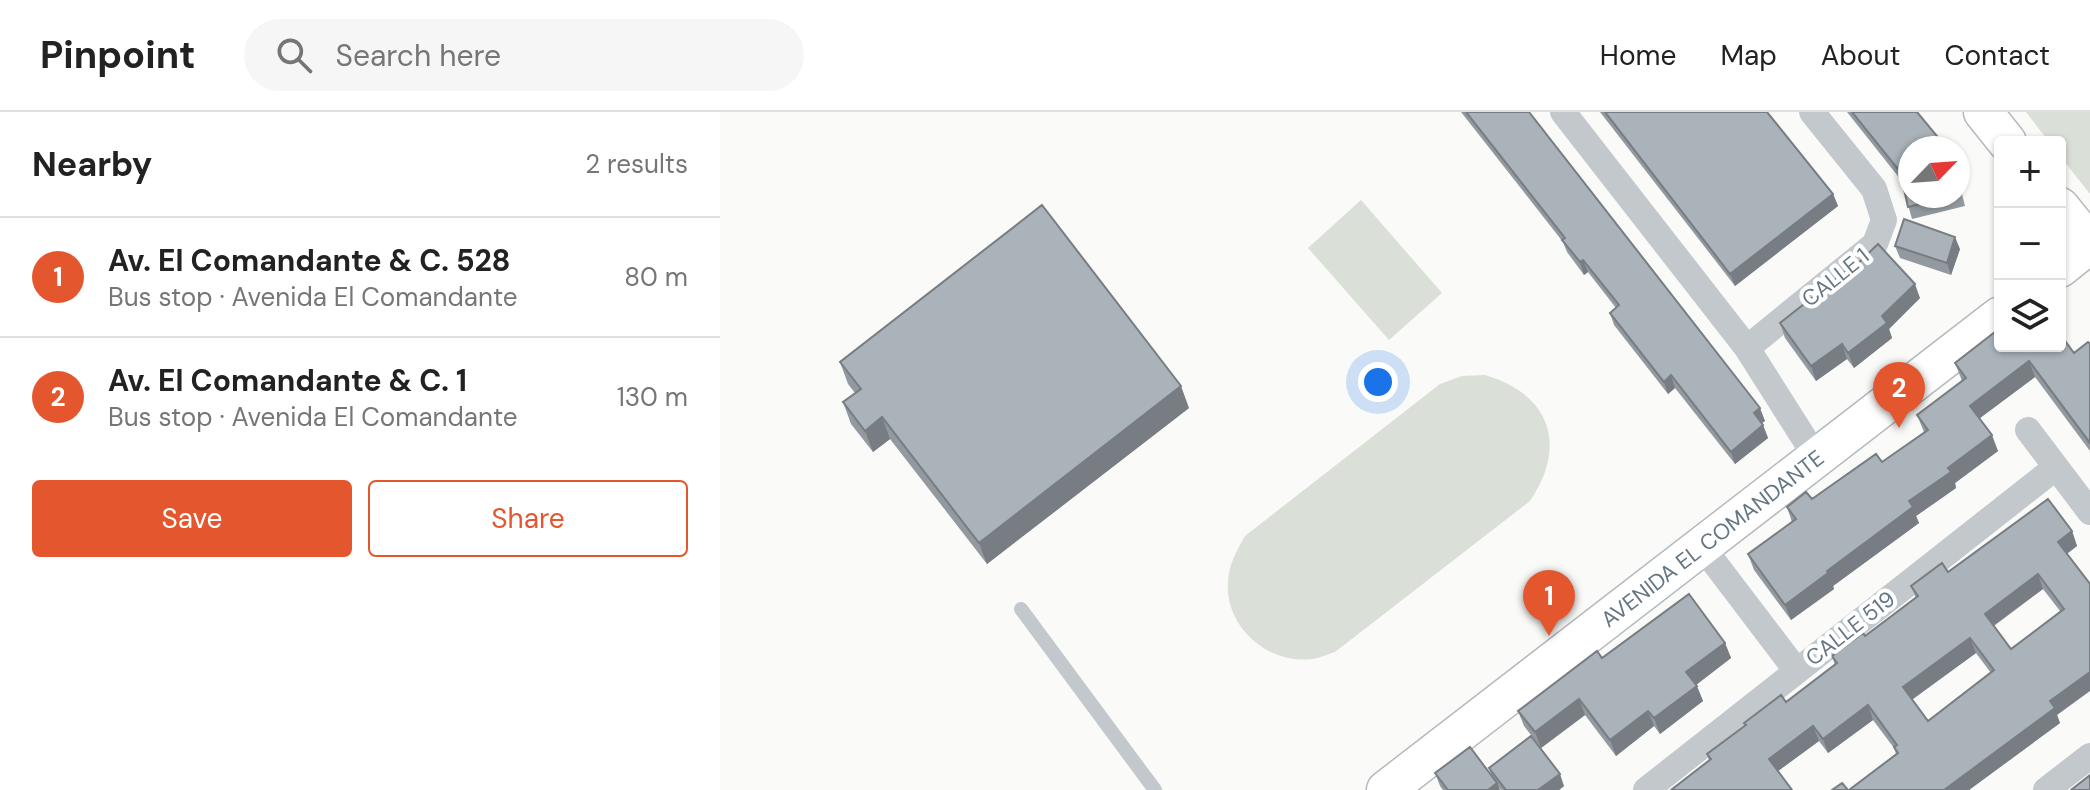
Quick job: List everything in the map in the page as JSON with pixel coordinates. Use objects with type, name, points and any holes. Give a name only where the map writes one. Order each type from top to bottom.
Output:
[{"type":"street","points":[[1563,112],[1747,348],[1816,457]]},
{"type":"street","name":"CALLE 1","points":[[1747,348],[1875,244],[1884,220],[1874,189],[1812,112]]},
{"type":"street","points":[[1983,112],[2002,136]]},
{"type":"street","points":[[2061,208],[2090,244],[2066,263]]},
{"type":"street","name":"AVENIDA EL COMANDANTE","points":[[1386,790],[1994,321]]},
{"type":"street","points":[[2028,430],[2090,512]]},
{"type":"street","name":"CALLE 519","points":[[1646,790],[2055,468]]},
{"type":"street","points":[[1701,545],[1796,670]]},
{"type":"street","points":[[2046,790],[2090,756]]},
{"type":"lane","points":[[1021,609],[1155,790]]},
{"type":"shaded area","points":[[2026,112],[2090,112],[2090,194],[2066,164],[2066,136],[2044,136]]},
{"type":"shaded area","points":[[1361,200],[1442,293],[1389,340],[1308,248]]},
{"type":"shaded area","points":[[1485,375],[1525,395],[1538,408],[1546,424],[1550,442],[1548,460],[1542,480],[1530,501],[1335,652],[1296,659],[1280,656],[1252,639],[1233,613],[1229,598],[1230,569],[1245,536],[1440,384],[1462,376]]},
{"type":"building","points":[[1466,112],[1529,112],[1760,408],[1754,413],[1763,425],[1731,452],[1671,375],[1664,382],[1610,313],[1619,305],[1583,260],[1580,262],[1562,240],[1565,238]]},
{"type":"building","points":[[1605,112],[1767,112],[1833,194],[1730,274]]},
{"type":"building","points":[[1852,112],[1917,112],[1937,136],[1898,136],[1897,168]]},
{"type":"building","points":[[1042,205],[1181,386],[979,543],[882,417],[865,431],[843,402],[861,389],[840,362]]},
{"type":"building","points":[[1904,219],[1955,237],[1947,263],[1895,246]]},
{"type":"building","points":[[1878,244],[1915,284],[1882,316],[1887,323],[1848,353],[1842,344],[1811,366],[1780,323],[1846,271],[1848,273]]},
{"type":"building","points":[[1994,333],[1994,352],[2066,352],[2066,342],[2074,353],[2088,342],[2090,443],[2029,361],[1970,406],[1992,435],[1948,468],[1951,472],[1909,501],[1913,507],[1785,605],[1748,554],[1796,519],[1787,507],[1806,492],[1812,499],[1876,454],[1882,462],[1928,430],[1917,415],[1966,378],[1955,363]]},
{"type":"building","points":[[2048,499],[2072,531],[2058,542],[2090,584],[2090,672],[2050,701],[2055,708],[1944,790],[1849,790],[1898,753],[1894,747],[1897,745],[1868,705],[1823,739],[1813,726],[1769,759],[1792,790],[1671,790],[1711,759],[1707,754],[1746,725],[1744,723],[1781,695],[1786,702],[1837,663],[1832,656],[1863,633],[1865,636],[1918,596],[1911,586],[1942,563],[1948,572]],"holes":[[[2038,574],[2064,609],[2011,649],[1985,614]],[[1970,638],[1994,670],[1928,721],[1903,687]]]},
{"type":"building","points":[[1689,594],[1725,643],[1686,672],[1697,686],[1654,718],[1648,711],[1610,740],[1579,699],[1535,732],[1518,711],[1597,651],[1602,658]]},
{"type":"building","points":[[1531,736],[1560,774],[1538,790],[1506,790],[1489,768]]},
{"type":"building","points":[[1470,747],[1497,783],[1488,790],[1448,790],[1435,773]]},
{"type":"building","points":[[2090,775],[2090,790],[2071,790]]},
{"type":"building","points":[[1842,783],[1848,790],[1832,790]]},
{"type":"place","name":"Av. El Comandante & C. 1","points":[[1899,428]]},
{"type":"place","name":"Av. El Comandante & C. 528","points":[[1549,636]]}]
